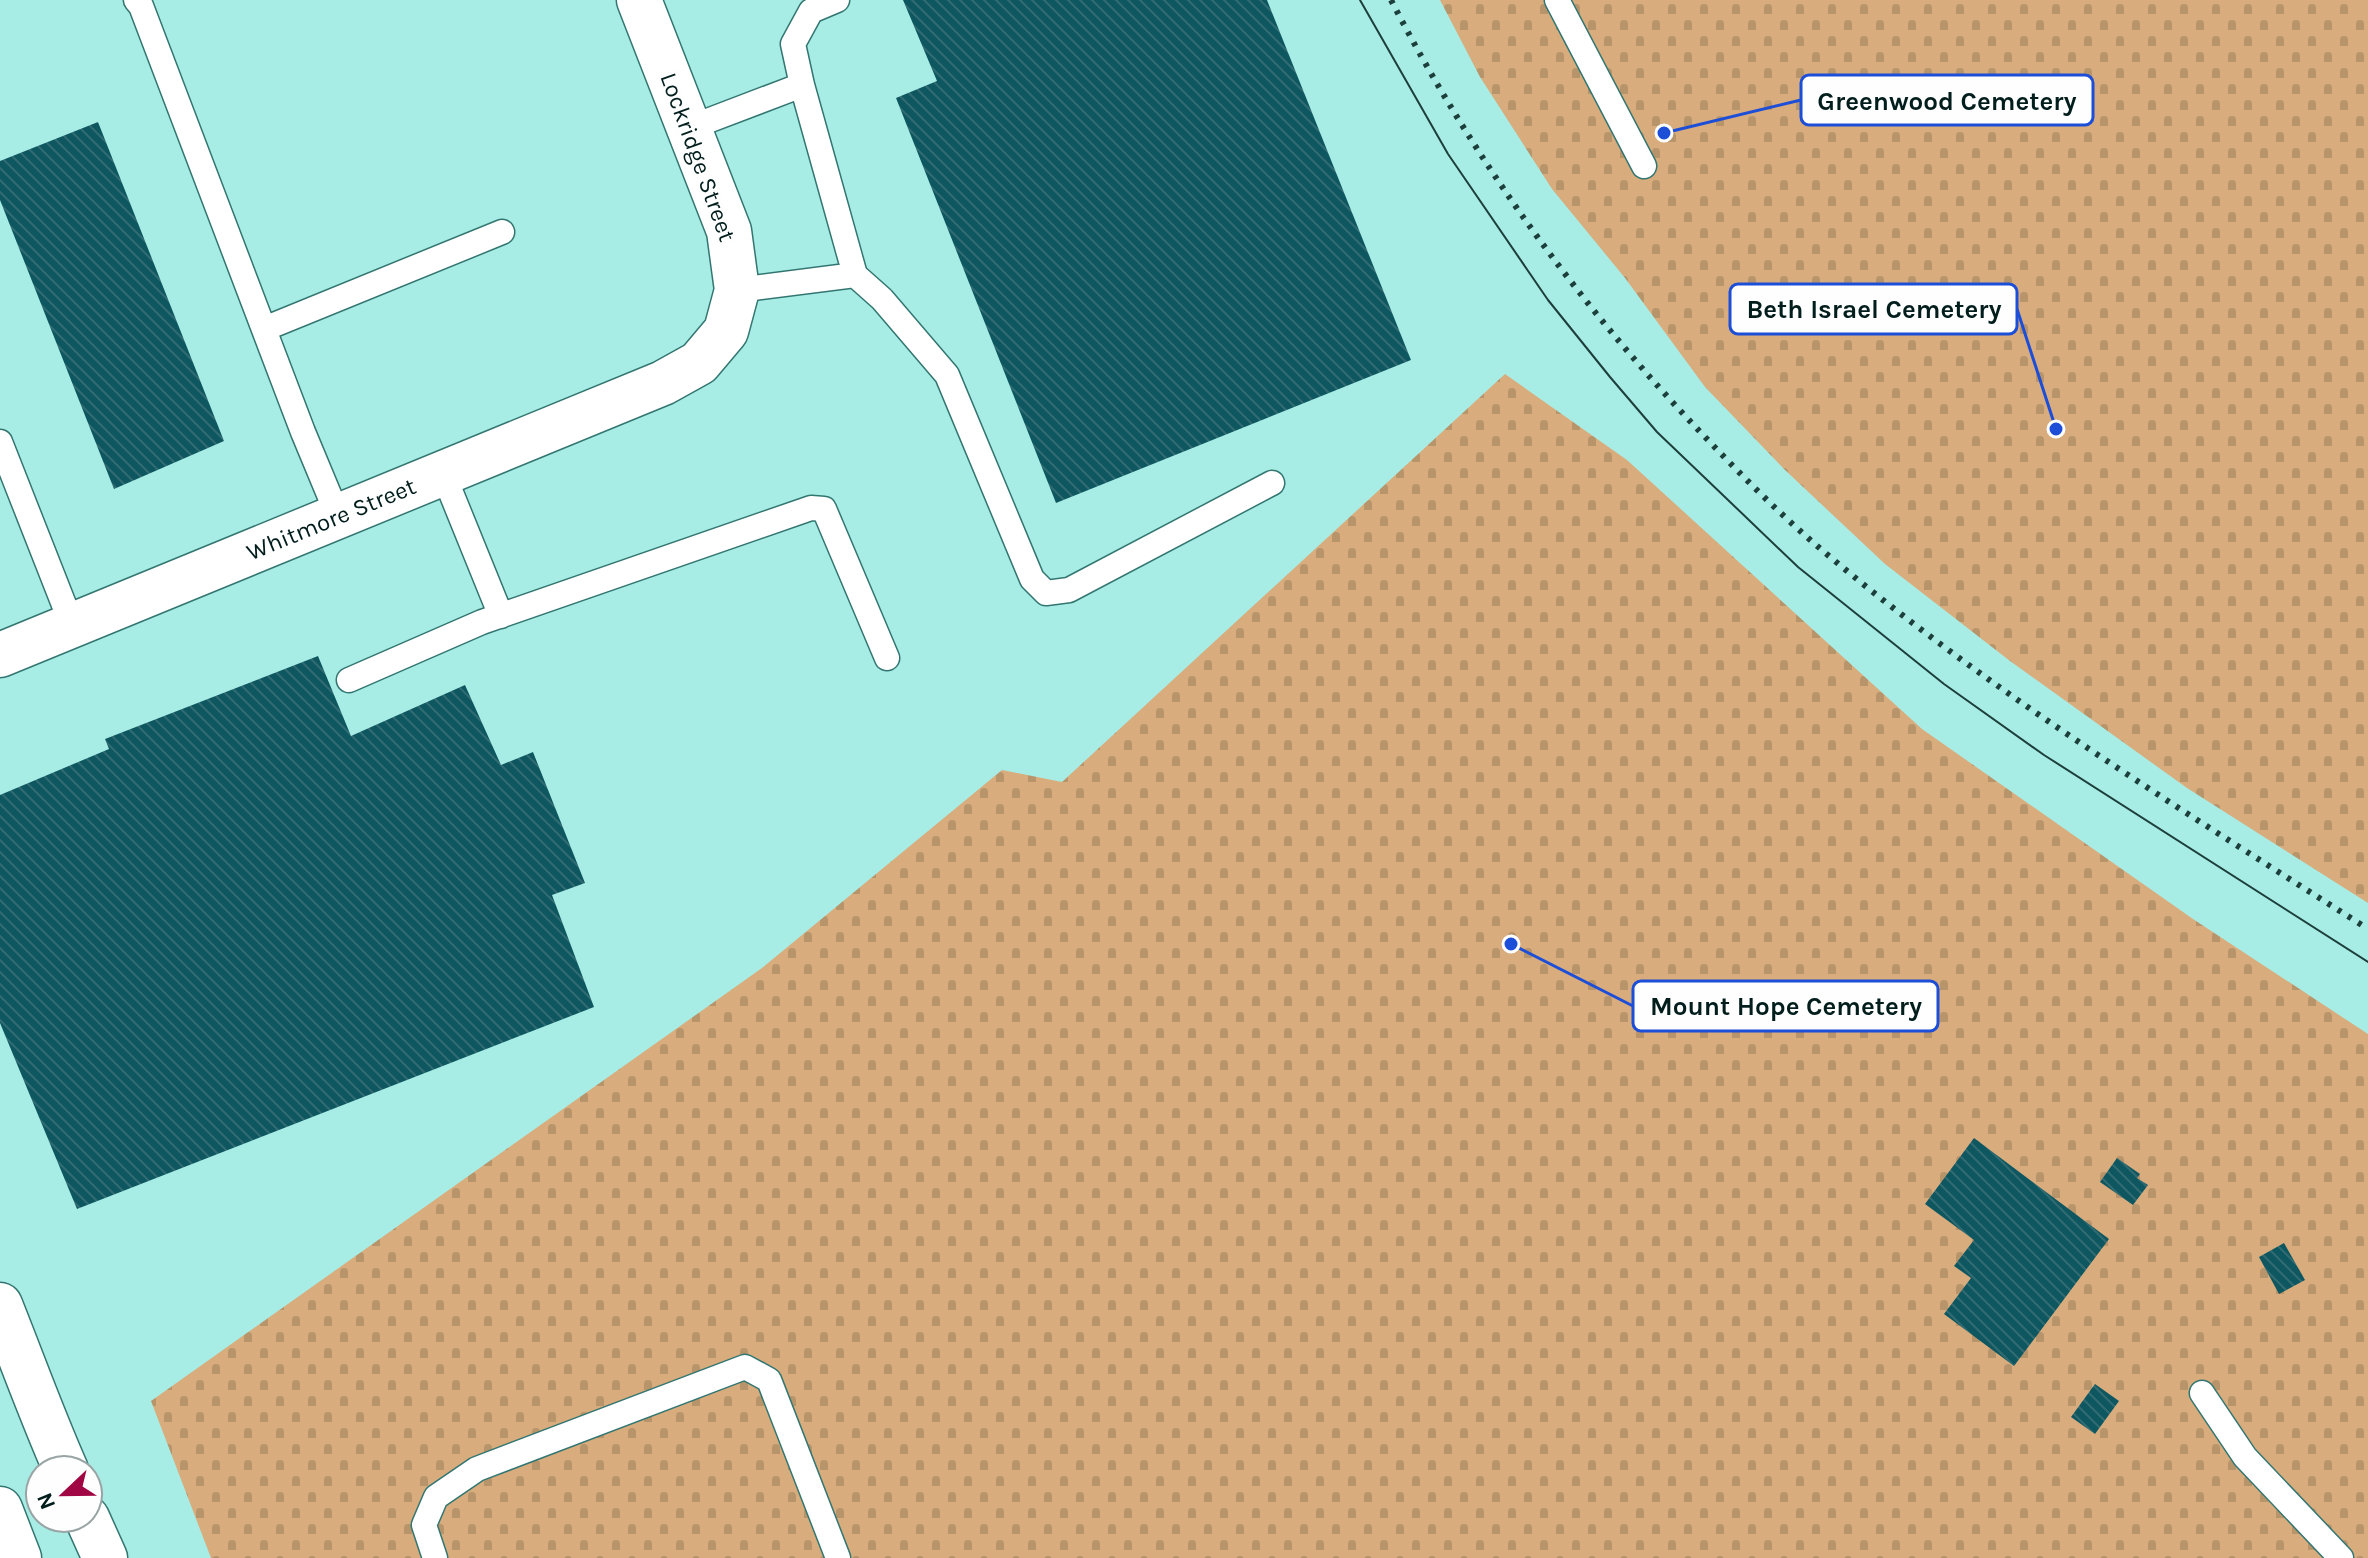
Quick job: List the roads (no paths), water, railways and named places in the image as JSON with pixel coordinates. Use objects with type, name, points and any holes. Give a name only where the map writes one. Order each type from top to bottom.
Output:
[{"type":"street","name":"Lockridge Street","points":[[639,0],[729,231],[737,290],[726,331],[699,363],[663,383]]},
{"type":"street","name":"Whitmore Street","points":[[0,655],[663,383]]},
{"type":"street","points":[[0,1305],[59,1454]]},
{"type":"street","points":[[0,1509],[19,1558]]},
{"type":"street","points":[[94,1534],[105,1558]]},
{"type":"lane","points":[[136,0],[141,6],[338,516]]},
{"type":"lane","points":[[837,0],[811,11],[793,44],[855,275],[882,299],[947,375],[1032,579],[1046,593],[1069,590],[1272,483]]},
{"type":"lane","points":[[1557,0],[1644,166]]},
{"type":"lane","points":[[689,128],[802,85]]},
{"type":"lane","points":[[264,329],[502,232]]},
{"type":"lane","points":[[737,290],[855,275]]},
{"type":"lane","points":[[0,442],[72,625]]},
{"type":"lane","points":[[443,473],[501,616]]},
{"type":"lane","points":[[349,680],[501,616],[811,508],[824,509],[887,658]]},
{"type":"lane","points":[[435,1558],[424,1525],[436,1497],[477,1469],[745,1367],[769,1380],[838,1558]]},
{"type":"lane","points":[[2202,1393],[2245,1457],[2341,1558]]},
{"type":"tram line","points":[[1360,0],[1448,154],[1548,300],[1657,432],[1798,567],[1944,684],[2044,755],[2368,962]]},
{"type":"railway","points":[[1391,0],[1458,118],[1533,231],[1661,389],[1774,507],[1881,598],[2016,699],[2155,793],[2368,929]]},
{"type":"place","name":"Greenwood Cemetery","points":[[1664,133]]},
{"type":"place","name":"Beth Israel Cemetery","points":[[2056,429]]},
{"type":"place","name":"Mount Hope Cemetery","points":[[1511,944]]}]
